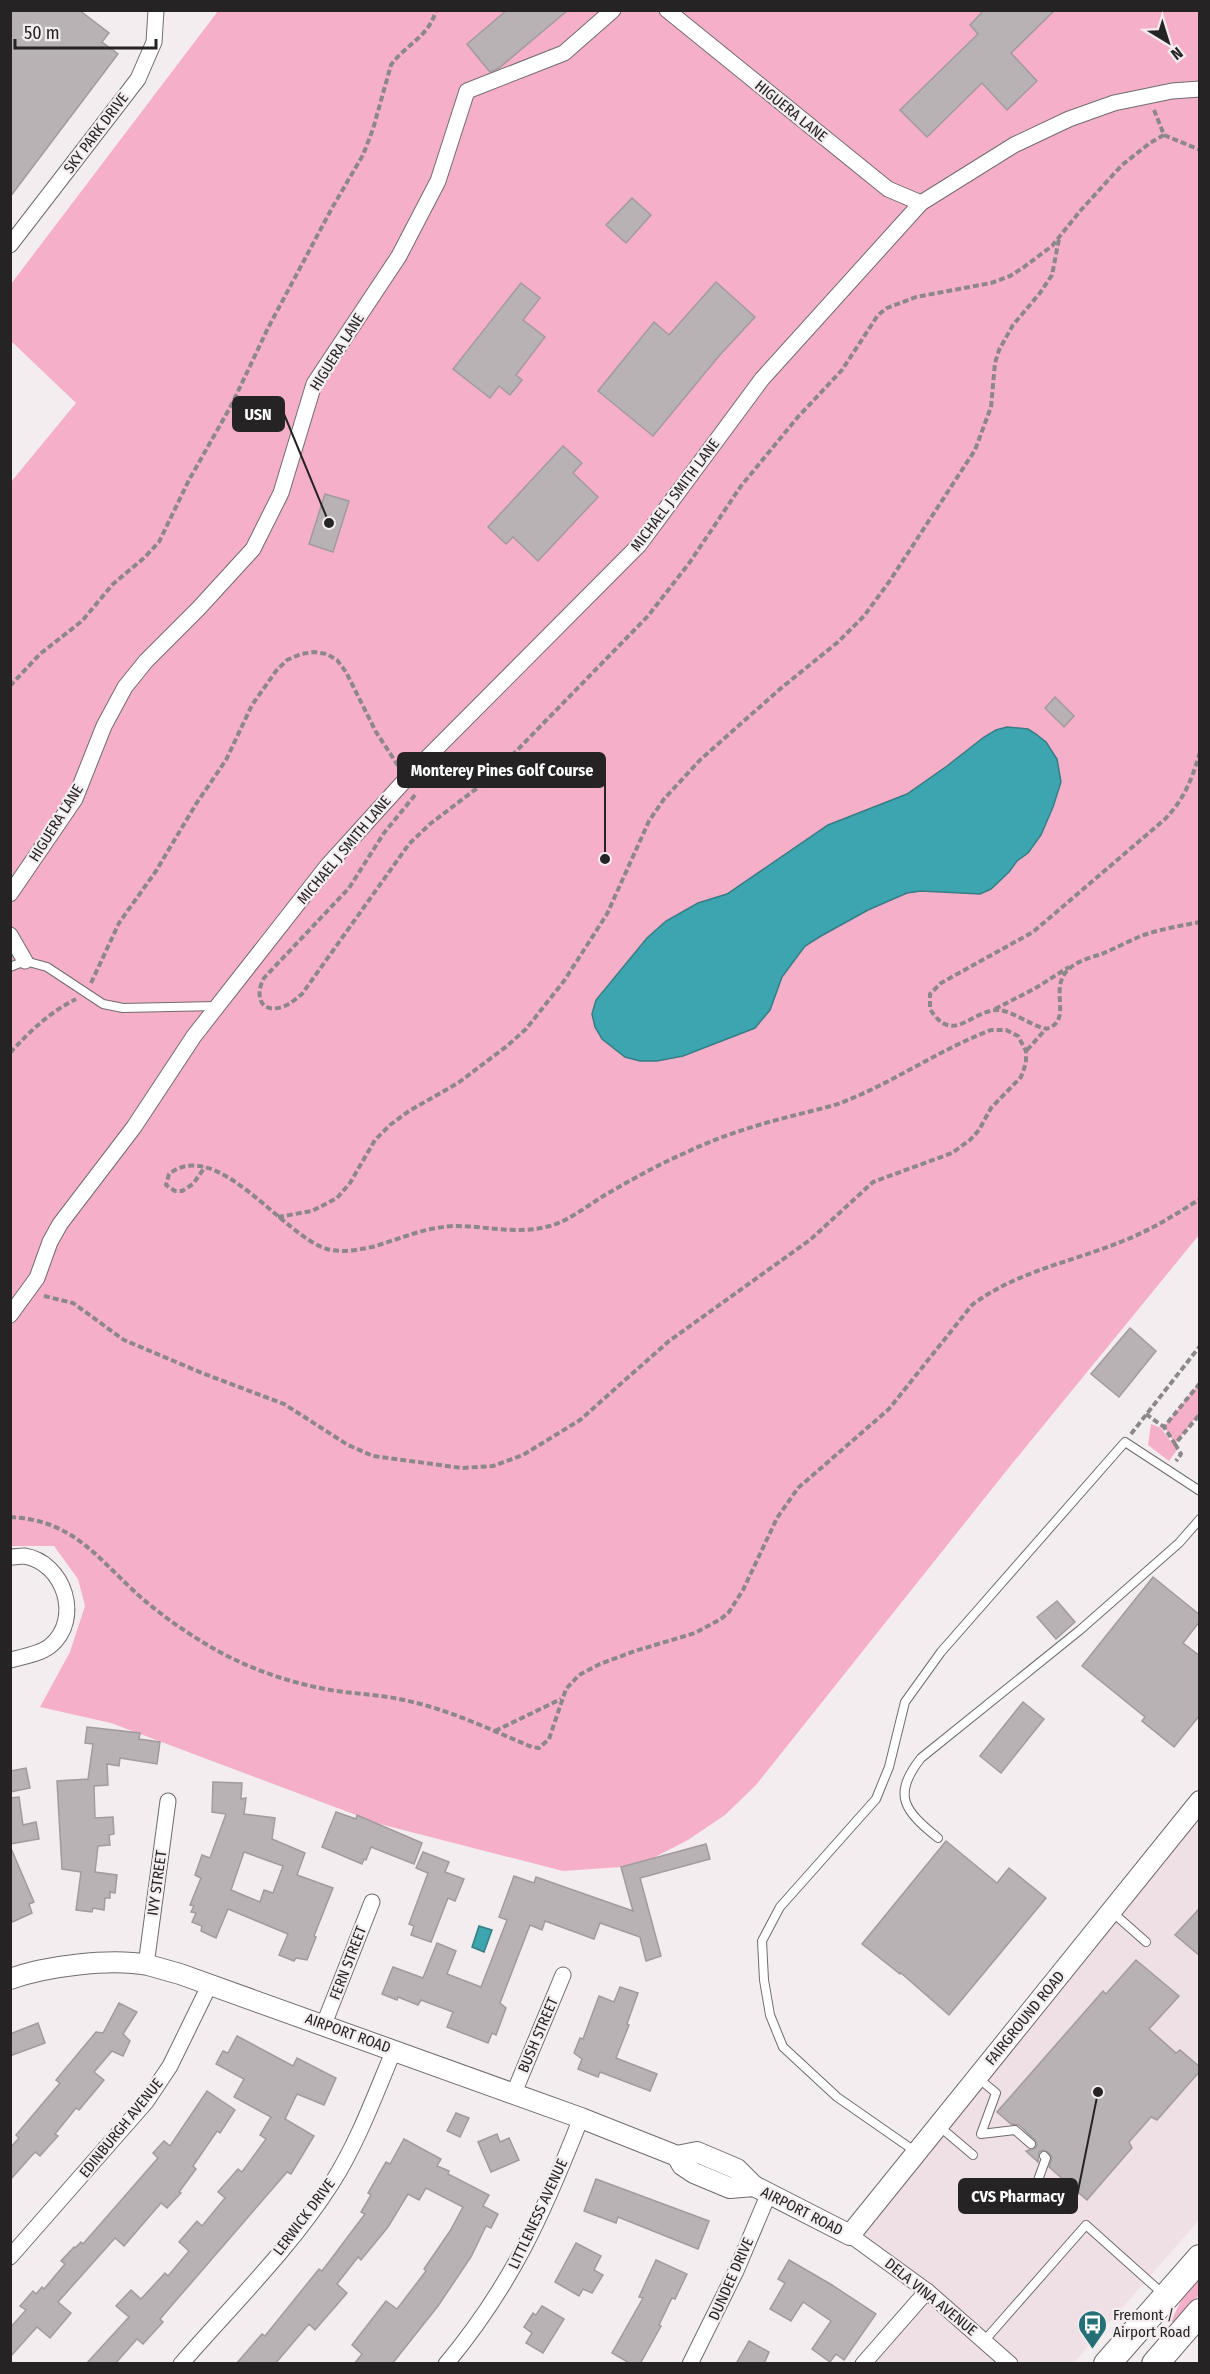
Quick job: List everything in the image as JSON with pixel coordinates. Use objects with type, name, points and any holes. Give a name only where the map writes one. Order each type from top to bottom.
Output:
[{"type":"main road","points":[[1107,2364],[1200,2258]]},
{"type":"main road","points":[[1155,2364],[1200,2312]]},
{"type":"street","name":"SKY PARK DRIVE","points":[[10,245],[138,79],[154,42],[156,10]]},
{"type":"street","name":"HIGUERA LANE","points":[[10,894],[75,799],[104,726],[125,687],[146,660],[199,608],[253,549],[281,493],[314,384],[399,256],[438,181],[467,91],[564,53],[613,10]]},
{"type":"street","name":"HIGUERA LANE","points":[[667,10],[888,189],[921,203]]},
{"type":"street","name":"MICHAEL J SMITH LANE","points":[[10,1315],[38,1278],[50,1242],[60,1224],[129,1134],[194,1036],[328,864],[407,778],[639,545],[762,379],[921,203],[1014,145],[1069,119],[1114,103],[1172,91],[1200,89]]},
{"type":"street","points":[[10,935],[25,961]]},
{"type":"street","points":[[10,1557],[25,1556],[43,1565],[59,1580],[68,1602],[66,1625],[49,1646],[10,1660]]},
{"type":"street","name":"IVY STREET","points":[[146,1965],[168,1801]]},
{"type":"street","name":"FAIRGROUND ROAD","points":[[850,2235],[1200,1801]]},
{"type":"street","name":"FERN STREET","points":[[324,2024],[372,1902]]},
{"type":"street","name":"AIRPORT ROAD","points":[[10,1979],[56,1968],[100,1963],[146,1965],[210,1984],[581,2118],[677,2156],[682,2165],[694,2173],[730,2188],[761,2190],[850,2235]]},
{"type":"street","name":"BUSH STREET","points":[[513,2095],[563,1975]]},
{"type":"street","name":"EDINBURGH AVENUE","points":[[10,2257],[146,2102],[170,2066],[210,1984]]},
{"type":"street","name":"LERWICK DRIVE","points":[[181,2364],[290,2239],[331,2184],[358,2137],[394,2050]]},
{"type":"street","name":"LITTLENESS AVENUE","points":[[446,2364],[491,2306],[522,2254],[549,2198],[581,2118]]},
{"type":"street","name":"DUNDEE DRIVE","points":[[690,2364],[736,2271],[761,2190]]},
{"type":"street","name":"DELA VINA AVENUE","points":[[850,2235],[927,2291],[1010,2364]]},
{"type":"street","points":[[863,2364],[927,2291]]},
{"type":"lane","points":[[10,967],[25,961],[47,967],[103,1004],[123,1008],[218,1006]]},
{"type":"lane","points":[[916,2152],[837,2097],[783,2047],[770,2015],[764,1980],[762,1941],[780,1907],[876,1799],[889,1767],[905,1702],[941,1652],[1045,1530],[1125,1442],[1200,1491]]},
{"type":"lane","points":[[938,1838],[916,1820],[905,1796],[905,1782],[921,1758],[1073,1636],[1179,1543],[1200,1519]]},
{"type":"lane","points":[[1110,1911],[1146,1942]]},
{"type":"lane","points":[[977,2077],[996,2093],[981,2134],[1015,2130],[1031,2144]]},
{"type":"lane","points":[[938,2125],[973,2155]]},
{"type":"lane","points":[[1037,2183],[1046,2158],[1044,2156]]},
{"type":"lane","points":[[985,2340],[1086,2225],[1166,2296]]},
{"type":"path","points":[[10,686],[40,654],[82,621],[113,584],[159,542],[189,480],[232,404],[268,328],[363,155],[374,129],[391,65],[430,27],[436,10]]},
{"type":"path","points":[[1147,96],[1164,135],[1200,150]]},
{"type":"path","points":[[10,1053],[38,1023],[55,1010],[85,993],[119,923],[156,871],[196,804],[226,760],[252,705],[276,671],[287,660],[314,652],[327,654],[337,660],[354,686],[376,732],[415,787],[415,797],[388,828],[349,888],[264,978],[258,995],[260,1002],[272,1008],[282,1007],[302,994],[408,844],[430,824],[489,780],[648,616],[690,562],[741,486],[797,418],[842,370],[878,315],[888,308],[916,297],[991,283],[1010,276],[1046,251],[1102,185],[1137,153],[1164,135]]},
{"type":"path","points":[[278,1217],[301,1215],[337,1198],[350,1183],[375,1140],[390,1125],[458,1083],[526,1029],[564,981],[608,914],[649,821],[664,798],[701,759],[851,630],[870,608],[975,450],[992,407],[995,363],[999,350],[1013,325],[1052,275],[1059,238]]},
{"type":"path","points":[[1081,962],[1070,966],[1034,989],[962,1025],[951,1026],[935,1017],[930,1009],[930,994],[941,983],[1033,932],[1150,832],[1182,800],[1200,752]]},
{"type":"path","points":[[1026,1051],[1046,1029],[1054,1024],[1061,1012],[1059,983],[1070,967],[1150,933],[1200,922]]},
{"type":"path","points":[[984,1014],[1000,1010],[1046,1029]]},
{"type":"path","points":[[25,1297],[52,1297],[73,1303],[124,1340],[202,1373],[272,1398],[317,1423],[348,1445],[373,1456],[462,1468],[493,1466],[523,1455],[580,1420],[669,1341],[810,1240],[873,1182],[963,1147],[979,1130],[991,1107],[1021,1077],[1026,1063],[1026,1051],[1022,1041],[1013,1032],[1006,1029],[991,1030],[847,1101],[733,1134],[686,1152],[625,1184],[570,1217],[547,1227],[508,1230],[443,1227],[420,1231],[362,1249],[336,1251],[311,1241],[232,1179],[205,1167],[178,1168],[169,1174],[166,1185],[175,1191],[188,1188],[205,1167]]},
{"type":"path","points":[[10,1517],[43,1521],[76,1537],[101,1557],[154,1608],[215,1649],[259,1671],[335,1691],[419,1703],[532,1747],[542,1746],[549,1739],[562,1699],[573,1681],[586,1670],[695,1633],[729,1612],[743,1590],[777,1518],[798,1488],[890,1409],[972,1305],[988,1293],[1023,1275],[1145,1232],[1200,1199]]},
{"type":"path","points":[[1125,1442],[1200,1346]]},
{"type":"path","points":[[1164,1427],[1200,1383]]},
{"type":"path","points":[[1146,1413],[1164,1427],[1181,1454],[1169,1470]]},
{"type":"path","points":[[1175,1444],[1200,1414]]},
{"type":"path","points":[[495,1731],[562,1699]]},
{"type":"shaded area","points":[[218,11],[1199,11],[1199,1235],[1011,1465],[756,1785],[725,1815],[688,1840],[653,1858],[621,1867],[563,1871],[380,1824],[111,1723],[40,1707],[70,1652],[85,1606],[78,1579],[54,1546],[11,1546],[11,482],[76,403],[11,341],[11,284]]},
{"type":"shaded area","points":[[1199,1383],[1199,1414],[1175,1444],[1164,1427]]},
{"type":"shaded area","points":[[1151,1424],[1161,1428],[1177,1450],[1169,1461],[1148,1445]]},
{"type":"shaded area","points":[[1199,1820],[1199,2220],[1073,2364],[863,2363],[927,2291],[850,2235]]},
{"type":"shaded area","points":[[1199,2276],[1199,2295],[1174,2324],[1171,2321],[1186,2291]]},
{"type":"water","points":[[1007,727],[1028,729],[1046,742],[1057,759],[1061,782],[1041,835],[1028,853],[1017,861],[991,889],[980,894],[921,891],[907,893],[868,910],[805,946],[782,977],[770,1010],[755,1028],[683,1056],[657,1061],[640,1061],[625,1057],[602,1039],[595,1027],[592,1014],[596,1000],[647,938],[666,921],[698,903],[727,894],[828,825],[907,794],[984,737]]},
{"type":"water","points":[[479,1926],[492,1930],[484,1952],[472,1947]]},
{"type":"building","points":[[10,10],[79,10],[109,33],[102,42],[118,54],[10,197]]},
{"type":"building","points":[[507,10],[568,10],[499,68],[490,72],[467,44]]},
{"type":"building","points":[[984,10],[1055,10],[1011,53],[1037,81],[1007,110],[982,83],[927,137],[900,110],[978,34],[970,25]]},
{"type":"building","points":[[632,198],[651,215],[626,243],[606,225]]},
{"type":"building","points":[[716,282],[755,317],[719,356],[653,436],[598,391],[654,322],[669,335]]},
{"type":"building","points":[[521,283],[540,298],[523,320],[545,337],[516,375],[522,380],[510,395],[499,386],[490,398],[453,369]]},
{"type":"building","points":[[563,446],[582,463],[573,473],[598,497],[538,561],[513,537],[506,544],[488,527]]},
{"type":"building","points":[[325,494],[349,501],[333,552],[309,544]]},
{"type":"building","points":[[1055,697],[1074,716],[1064,727],[1045,708]]},
{"type":"building","points":[[1130,1328],[1156,1351],[1119,1397],[1091,1374]]},
{"type":"building","points":[[1153,1577],[1200,1615],[1200,1621],[1183,1643],[1200,1656],[1200,1715],[1174,1747],[1142,1721],[1145,1717],[1082,1666]]},
{"type":"building","points":[[1057,1601],[1075,1622],[1056,1639],[1037,1617]]},
{"type":"building","points":[[1023,1702],[1044,1719],[1001,1773],[980,1756]]},
{"type":"building","points":[[87,1727],[140,1733],[139,1739],[160,1742],[157,1764],[120,1758],[119,1766],[107,1764],[108,1785],[94,1786],[95,1818],[113,1817],[114,1834],[109,1835],[110,1845],[98,1846],[95,1872],[117,1875],[115,1893],[110,1892],[110,1898],[105,1898],[104,1910],[93,1908],[92,1912],[76,1910],[81,1872],[62,1869],[57,1781],[88,1779],[93,1744],[85,1743]]},
{"type":"building","points":[[26,1768],[30,1788],[10,1792],[10,1771]]},
{"type":"building","points":[[213,1782],[242,1783],[241,1799],[246,1798],[244,1814],[275,1818],[272,1839],[305,1853],[297,1875],[333,1888],[307,1960],[296,1958],[294,1961],[279,1955],[288,1934],[228,1909],[216,1938],[201,1931],[202,1926],[192,1922],[196,1913],[191,1912],[194,1906],[190,1905],[201,1878],[195,1875],[202,1855],[210,1858],[226,1814],[212,1812]],"holes":[[[244,1852],[283,1866],[273,1893],[264,1890],[260,1902],[231,1890]]]},
{"type":"building","points":[[19,1797],[23,1825],[36,1822],[39,1839],[10,1844],[10,1798]]},
{"type":"building","points":[[336,1812],[356,1819],[357,1815],[422,1843],[414,1864],[371,1847],[362,1864],[322,1847]]},
{"type":"building","points":[[946,1841],[997,1883],[1009,1868],[1046,1898],[949,2015],[901,1973],[862,1944]]},
{"type":"building","points":[[706,1844],[710,1859],[640,1878],[661,1956],[646,1961],[640,1937],[600,1923],[594,1939],[545,1921],[542,1930],[530,1925],[500,2003],[506,2008],[496,2035],[492,2033],[488,2043],[447,2027],[453,2012],[421,2000],[418,2005],[398,1997],[397,2000],[382,1994],[393,1967],[423,1978],[437,1943],[456,1951],[447,1974],[481,1987],[507,1920],[499,1917],[514,1876],[534,1883],[536,1877],[633,1911],[621,1867]]},
{"type":"building","points":[[10,1846],[34,1902],[29,1904],[32,1913],[10,1923]]},
{"type":"building","points":[[423,1852],[449,1862],[445,1872],[464,1879],[455,1901],[448,1898],[431,1942],[411,1935],[414,1926],[409,1924],[428,1873],[416,1868]]},
{"type":"building","points":[[1200,1908],[1200,1956],[1175,1935]]},
{"type":"building","points":[[1136,1960],[1179,1996],[1149,2029],[1176,2053],[1180,2050],[1200,2067],[1200,2071],[1157,2120],[1151,2117],[1129,2142],[1132,2148],[1087,2200],[1049,2167],[1052,2157],[1048,2152],[1043,2150],[1039,2152],[1038,2162],[1026,2151],[1035,2148],[1037,2145],[1035,2140],[1019,2125],[1011,2124],[997,2112],[1103,1991],[1106,1994]]},
{"type":"building","points":[[620,1987],[638,1993],[616,2058],[657,2074],[650,2091],[600,2072],[598,2077],[578,2069],[582,2059],[574,2053],[580,2038],[583,2039],[599,1996],[614,2002]]},
{"type":"building","points":[[119,2003],[137,2012],[123,2034],[130,2041],[123,2056],[112,2051],[94,2072],[104,2080],[79,2110],[76,2108],[55,2134],[58,2136],[40,2156],[35,2152],[10,2180],[10,2148],[19,2138],[16,2135],[60,2083],[56,2080],[96,2032],[103,2033]]},
{"type":"building","points":[[38,2023],[45,2043],[10,2056],[10,2034]]},
{"type":"building","points":[[237,2036],[293,2066],[297,2058],[336,2078],[324,2105],[297,2094],[285,2119],[314,2136],[291,2174],[287,2172],[160,2319],[163,2322],[143,2344],[137,2339],[115,2364],[86,2364],[129,2317],[116,2306],[131,2290],[141,2299],[165,2273],[168,2276],[189,2251],[179,2242],[197,2221],[202,2226],[225,2198],[218,2192],[238,2169],[242,2172],[266,2139],[260,2135],[271,2117],[234,2097],[244,2079],[216,2064],[223,2051],[228,2053]]},
{"type":"building","points":[[207,2091],[235,2110],[220,2133],[217,2131],[193,2166],[196,2169],[179,2192],[181,2193],[167,2208],[161,2203],[124,2246],[115,2238],[58,2302],[71,2313],[50,2338],[37,2327],[10,2357],[10,2328],[26,2310],[20,2306],[33,2291],[36,2294],[42,2287],[44,2289],[65,2264],[61,2261],[74,2247],[81,2242],[83,2244],[158,2158],[153,2153],[164,2141],[170,2146]]},
{"type":"building","points":[[456,2113],[469,2118],[460,2137],[447,2131]]},
{"type":"building","points":[[497,2134],[500,2142],[509,2138],[519,2160],[491,2172],[478,2142]]},
{"type":"building","points":[[404,2139],[441,2159],[437,2166],[449,2171],[448,2174],[489,2195],[483,2206],[498,2214],[491,2228],[486,2226],[471,2257],[438,2306],[392,2364],[354,2364],[362,2354],[352,2345],[386,2301],[397,2309],[426,2271],[424,2269],[463,2207],[426,2188],[419,2200],[408,2194],[388,2227],[361,2260],[358,2257],[337,2284],[347,2293],[315,2330],[309,2324],[275,2364],[236,2364],[262,2334],[265,2336],[319,2269],[322,2271],[365,2214],[361,2212],[371,2195],[368,2193],[386,2162],[390,2164]]},
{"type":"building","points":[[596,2179],[709,2221],[698,2249],[618,2217],[616,2223],[584,2211]]},
{"type":"building","points":[[576,2243],[601,2256],[594,2270],[603,2275],[592,2293],[583,2289],[579,2296],[555,2282]]},
{"type":"building","points":[[656,2260],[687,2274],[675,2299],[672,2298],[659,2325],[661,2326],[640,2364],[631,2364],[612,2353],[643,2298],[639,2297]]},
{"type":"building","points":[[789,2260],[876,2314],[844,2360],[836,2354],[830,2362],[812,2349],[831,2321],[803,2302],[791,2321],[770,2309],[785,2283],[778,2279]]},
{"type":"building","points":[[542,2306],[564,2319],[543,2353],[526,2343],[532,2333],[524,2327],[533,2313],[536,2315]]},
{"type":"building","points":[[749,2341],[769,2352],[764,2364],[736,2364]]},
{"type":"place","name":"USN","points":[[329,523]]},
{"type":"place","name":"Monterey Pines Golf Course","points":[[605,859]]},
{"type":"place","name":"CVS Pharmacy","points":[[1098,2092]]},
{"type":"place","name":"Fremont / Airport Road","points":[[1092,2350]]}]
